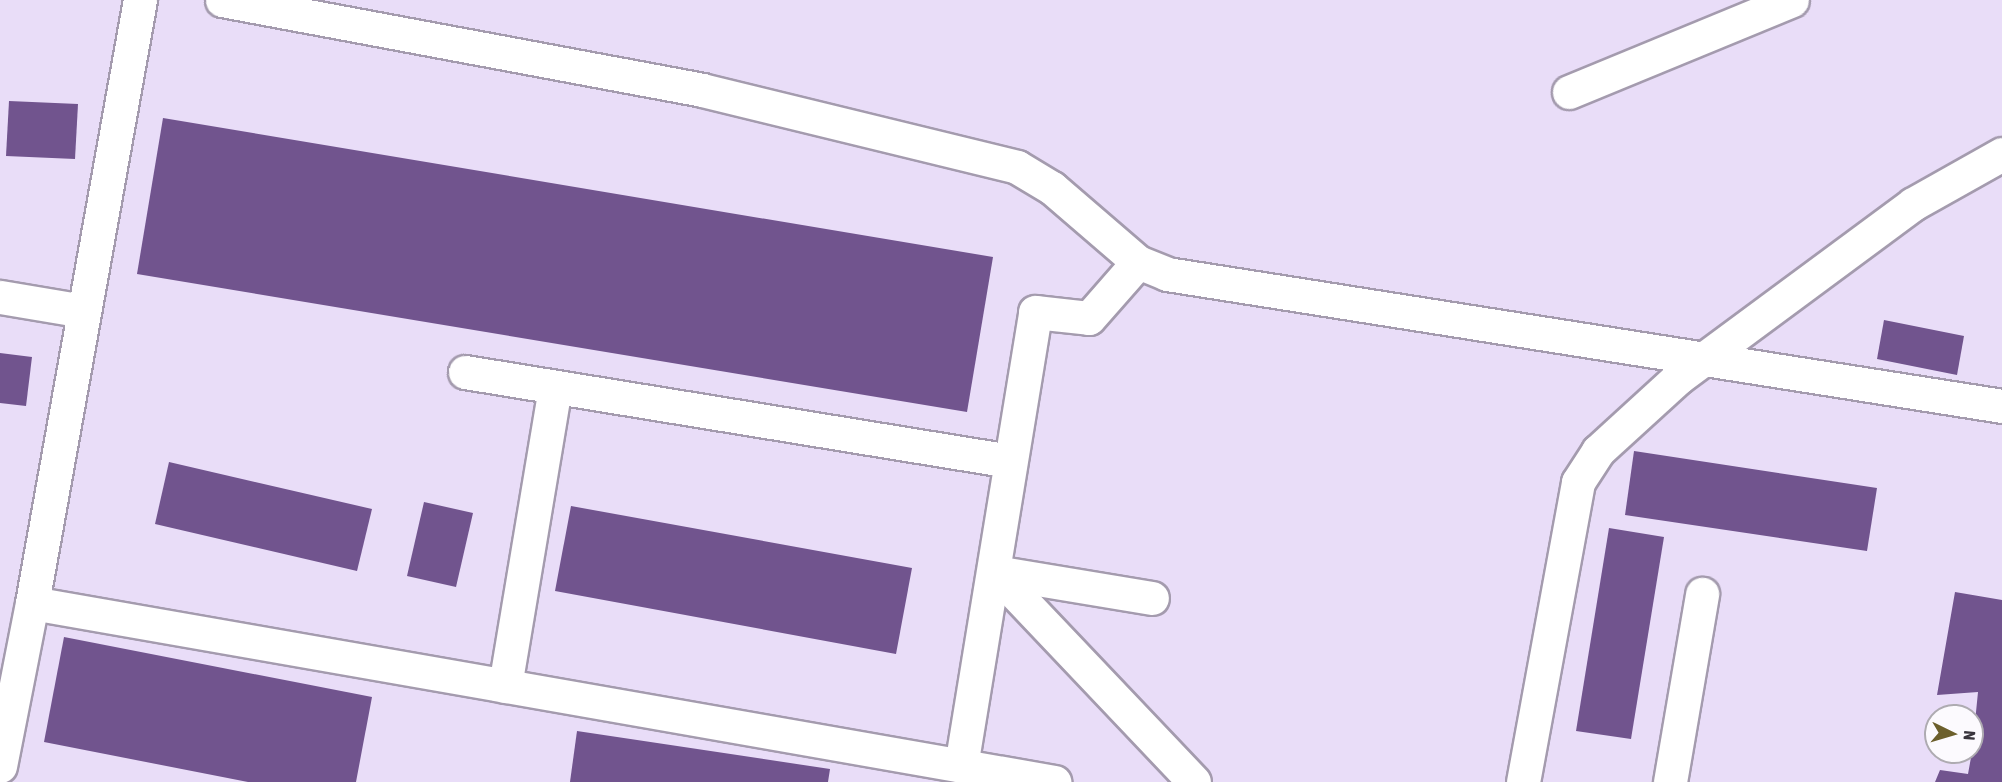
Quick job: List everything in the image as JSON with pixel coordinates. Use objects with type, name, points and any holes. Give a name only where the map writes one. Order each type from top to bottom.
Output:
[{"type":"street","points":[[0,766],[32,603],[140,0]]},
{"type":"street","points":[[222,0],[702,90],[1017,167],[1052,188],[1138,261],[1209,282],[1707,357],[2002,406]]},
{"type":"street","points":[[1569,92],[1792,0]]},
{"type":"street","points":[[1523,782],[1578,482],[1598,451],[1707,357],[1913,204],[2002,154]]},
{"type":"street","points":[[961,766],[995,572],[1010,461],[1035,312],[1089,318],[1138,261]]},
{"type":"street","points":[[0,297],[84,311]]},
{"type":"street","points":[[465,372],[1010,461]]},
{"type":"street","points":[[505,686],[555,387]]},
{"type":"street","points":[[995,572],[1152,598]]},
{"type":"street","points":[[995,572],[1194,782]]},
{"type":"street","points":[[1670,782],[1702,594]]},
{"type":"street","points":[[32,603],[505,686],[902,769],[961,766],[1054,782]]},
{"type":"shaded area","points":[[0,0],[2002,0],[2002,782],[0,782]]},
{"type":"building","points":[[9,101],[78,104],[75,159],[6,156]]},
{"type":"building","points":[[163,118],[993,257],[967,412],[137,274]]},
{"type":"building","points":[[1884,320],[1964,336],[1957,375],[1877,359]]},
{"type":"building","points":[[0,353],[32,357],[26,406],[0,403]]},
{"type":"building","points":[[1634,451],[1877,488],[1867,551],[1625,515]]},
{"type":"building","points":[[169,462],[372,509],[357,571],[155,524]]},
{"type":"building","points":[[424,502],[473,513],[456,587],[407,576]]},
{"type":"building","points":[[571,506],[912,568],[896,654],[555,591]]},
{"type":"building","points":[[1609,528],[1664,537],[1631,739],[1576,731]]},
{"type":"building","points":[[1955,592],[2002,600],[2002,782],[1935,782],[1940,770],[1968,774],[1970,764],[1984,764],[1984,704],[1977,704],[1978,692],[1937,695]]},
{"type":"building","points":[[64,637],[372,697],[356,782],[248,782],[44,742]]},
{"type":"building","points":[[577,731],[830,769],[828,782],[570,782]]}]
